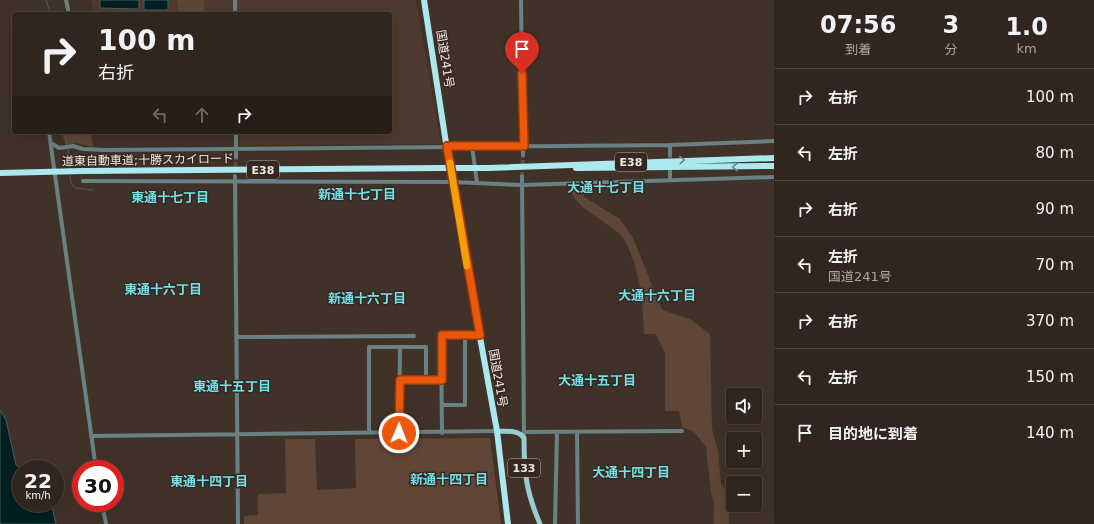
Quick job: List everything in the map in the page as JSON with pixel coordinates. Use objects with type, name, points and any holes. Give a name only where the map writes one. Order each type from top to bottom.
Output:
[{"type":"highway","name":"国道241号","points":[[424,0],[452,182],[497,432],[508,524]]},
{"type":"highway","name":"道東自動車道;十勝スカイロード","points":[[489,168],[774,158]]},
{"type":"highway","name":"道東自動車道;十勝スカイロード","points":[[0,173],[84,171],[774,166]]},
{"type":"main road","points":[[497,432],[516,432],[521,434],[524,438]]},
{"type":"main road","name":"133","points":[[524,438],[524,471],[529,499],[540,524]]},
{"type":"street","points":[[66,0],[69,12]]},
{"type":"street","points":[[235,0],[235,12]]},
{"type":"street","points":[[521,0],[523,155]]},
{"type":"street","points":[[49,134],[95,460]]},
{"type":"street","points":[[236,134],[236,157]]},
{"type":"street","points":[[51,143],[59,148],[73,146],[83,149],[104,150],[670,145],[774,141]]},
{"type":"street","points":[[670,145],[670,156]]},
{"type":"street","points":[[472,146],[477,183]]},
{"type":"street","points":[[670,171],[670,179]]},
{"type":"street","points":[[235,176],[238,337],[236,435],[238,524]]},
{"type":"street","points":[[522,176],[524,438]]},
{"type":"street","points":[[83,181],[452,182],[522,185],[670,179],[774,177]]},
{"type":"street","points":[[442,433],[442,335],[480,335]]},
{"type":"street","points":[[442,405],[466,405],[465,335]]},
{"type":"street","points":[[238,337],[414,336]]},
{"type":"street","points":[[369,433],[369,347],[426,347],[426,380]]},
{"type":"street","points":[[399,433],[400,347]]},
{"type":"street","points":[[400,380],[442,380]]},
{"type":"street","points":[[525,432],[682,431]]},
{"type":"street","points":[[91,436],[497,432]]},
{"type":"street","points":[[555,524],[557,432]]},
{"type":"street","points":[[577,432],[578,524]]},
{"type":"street","points":[[104,512],[106,524]]},
{"type":"shaded area","points":[[90,0],[416,0],[441,144],[240,145],[240,134],[392,134],[392,12],[92,12],[92,2]]},
{"type":"shaded area","points":[[177,0],[204,0],[204,12],[178,12]]},
{"type":"shaded area","points":[[62,134],[91,134],[93,147],[76,143],[66,145]]},
{"type":"shaded area","points":[[584,188],[584,197],[620,219],[633,238],[662,310],[690,319],[710,334],[712,429],[718,451],[721,484],[726,491],[726,512],[729,512],[729,524],[714,524],[714,502],[711,492],[706,447],[694,432],[682,427],[679,411],[665,411],[665,354],[656,334],[644,334],[640,286],[634,263],[625,241],[613,228],[581,206],[571,192]]},
{"type":"shaded area","points":[[490,438],[501,524],[244,524],[244,516],[258,515],[258,494],[286,493],[285,439],[315,439],[317,490],[356,488],[355,439]]},
{"type":"water","points":[[100,0],[139,0],[139,9],[100,8]]},
{"type":"water","points":[[144,0],[168,0],[168,10],[144,10]]},
{"type":"water","points":[[0,410],[6,420],[15,460],[12,460],[12,512],[53,512],[56,524],[0,524]]},
{"type":"waterway","points":[[46,0],[50,12]]},
{"type":"waterway","points":[[65,134],[67,146]]},
{"type":"waterway","points":[[68,149],[70,169]]},
{"type":"waterway","points":[[70,175],[71,183],[75,188],[93,190]]},
{"type":"tunnel","points":[[522,176],[523,155]]},
{"type":"tunnel","points":[[235,172],[236,157]]},
{"type":"slow traffic","points":[[450,163],[467,266]]},
{"type":"district","name":"大通十七丁目","points":[[606,187]]},
{"type":"district","name":"新通十七丁目","points":[[357,194]]},
{"type":"district","name":"東通十七丁目","points":[[170,197]]},
{"type":"district","name":"東通十六丁目","points":[[163,289]]},
{"type":"district","name":"大通十六丁目","points":[[657,295]]},
{"type":"district","name":"新通十六丁目","points":[[367,298]]},
{"type":"district","name":"大通十五丁目","points":[[597,380]]},
{"type":"district","name":"東通十五丁目","points":[[232,386]]},
{"type":"district","name":"大通十四丁目","points":[[631,472]]},
{"type":"district","name":"新通十四丁目","points":[[449,479]]},
{"type":"district","name":"東通十四丁目","points":[[209,481]]},
{"type":"route","points":[[399,433],[400,380],[442,380],[442,335],[480,335],[452,182],[447,146],[524,146],[522,73]]}]
